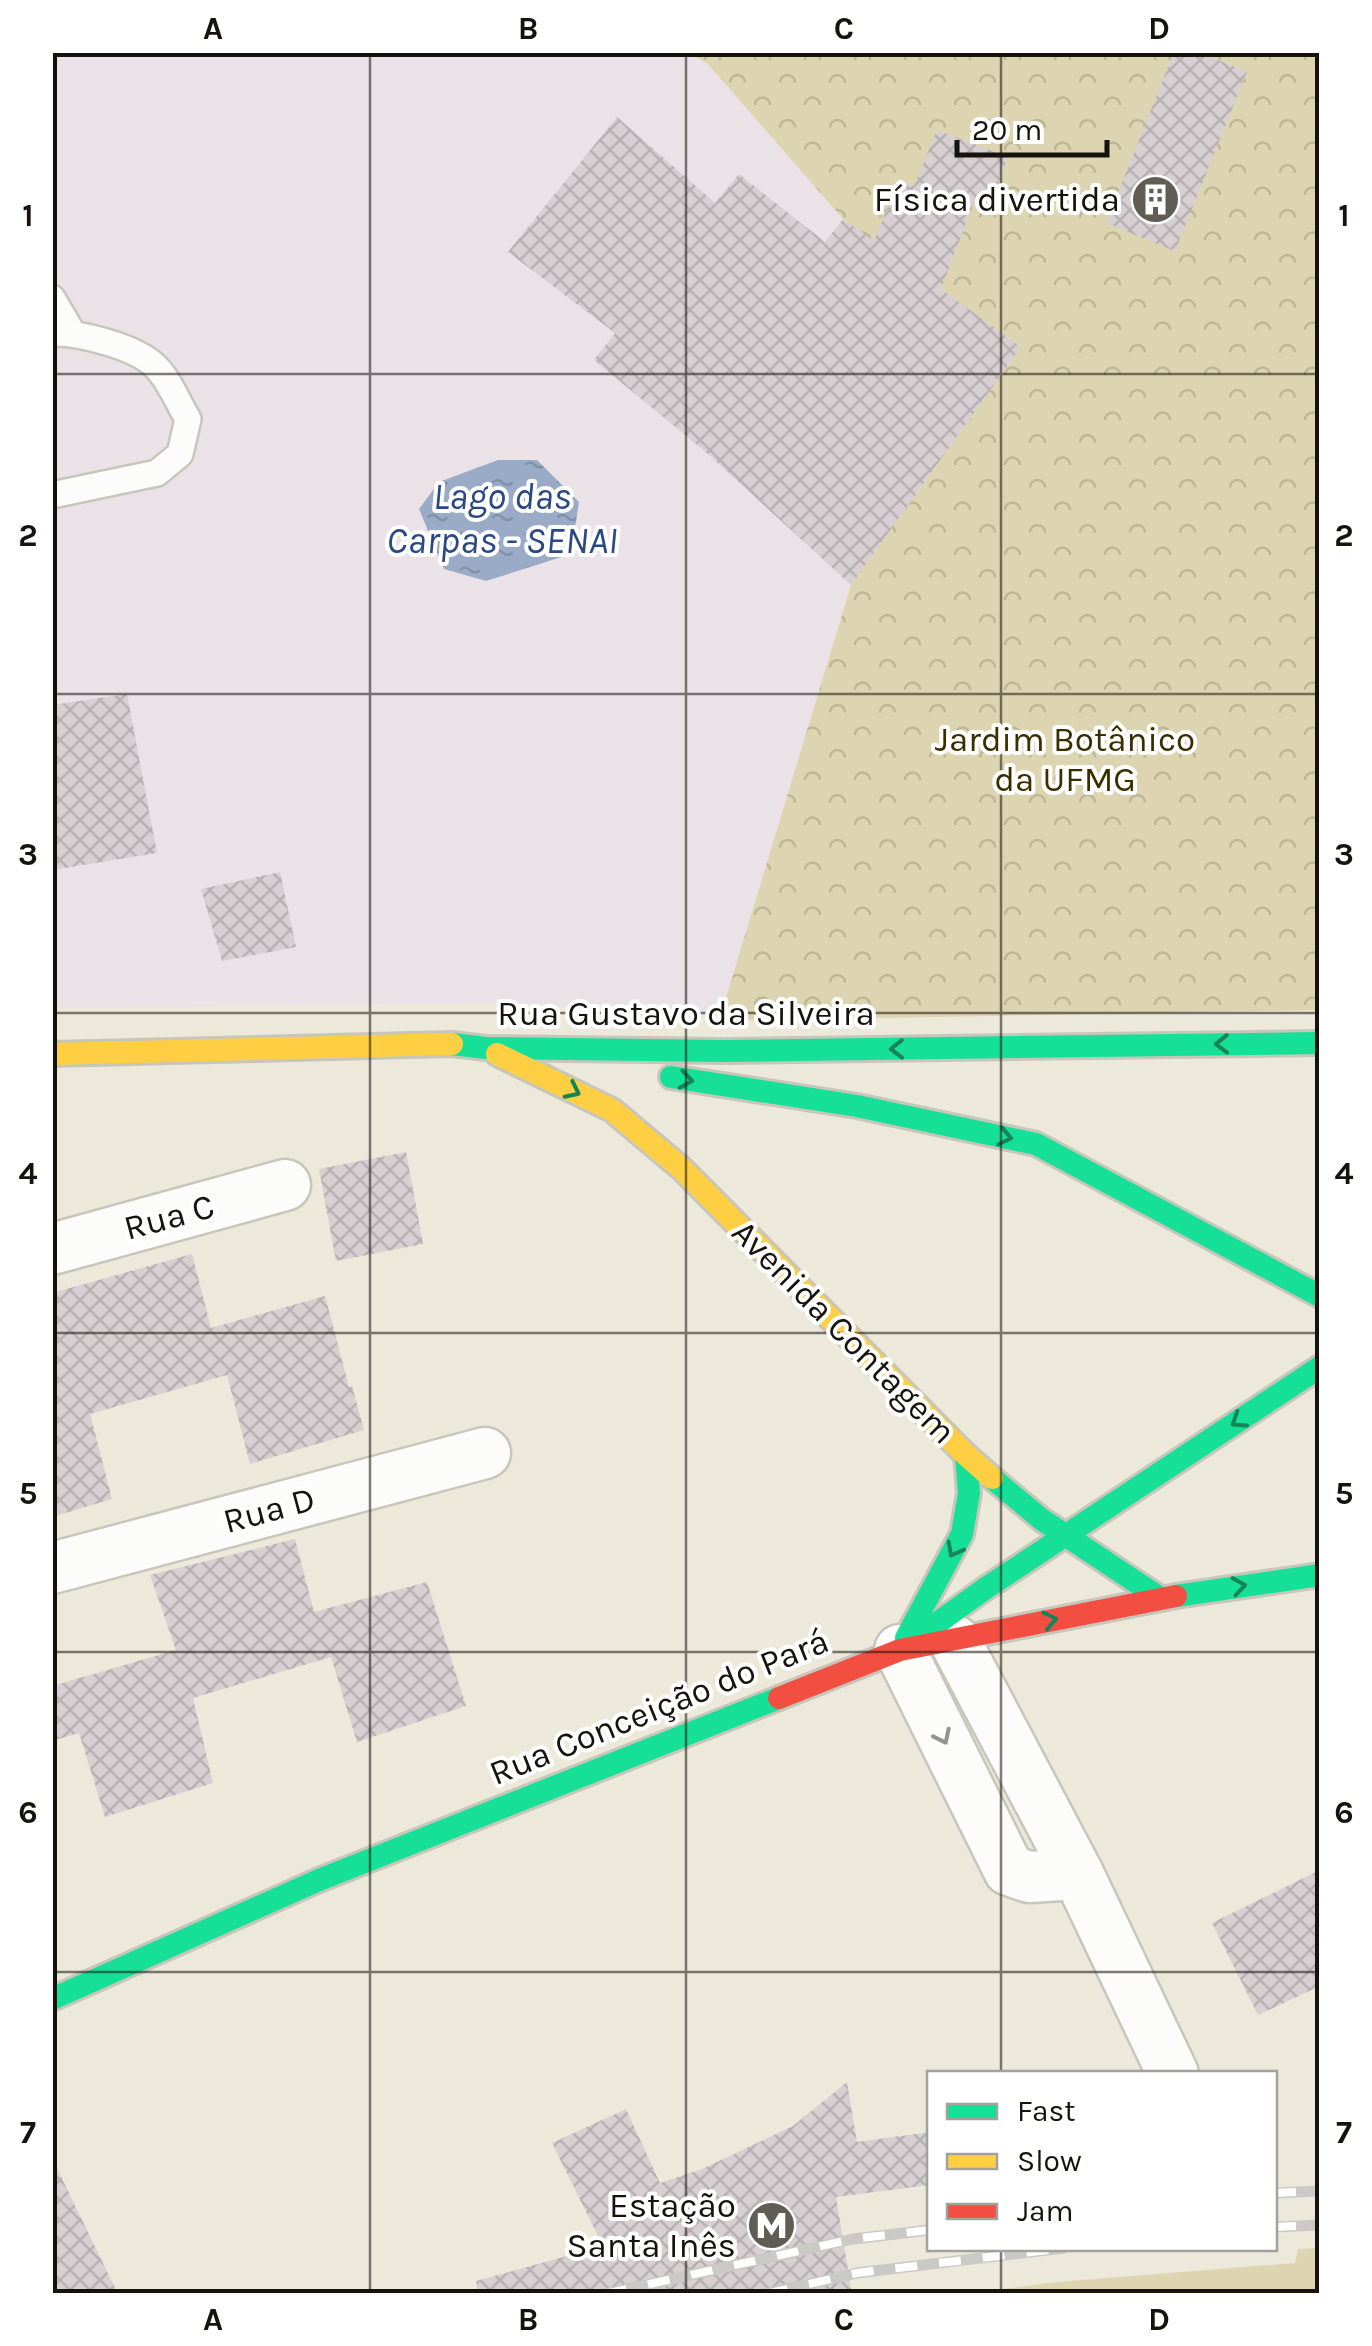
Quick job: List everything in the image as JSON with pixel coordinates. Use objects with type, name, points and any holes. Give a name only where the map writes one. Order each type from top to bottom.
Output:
[{"type":"main road","name":"Rua Gustavo da Silveira","points":[[52,1054],[449,1044],[486,1048],[724,1051],[1320,1043]]},
{"type":"main road","points":[[486,1048],[857,1106],[1036,1144],[1320,1296]]},
{"type":"main road","name":"Avenida Contagem","points":[[486,1048],[612,1110],[681,1168],[966,1455],[968,1493],[962,1534],[900,1650]]},
{"type":"main road","points":[[900,1650],[1065,1535],[1320,1367]]},
{"type":"main road","points":[[966,1455],[1020,1503],[1160,1598]]},
{"type":"main road","name":"Rua Conceição do Pará","points":[[52,1999],[319,1880],[900,1650],[1160,1598],[1320,1575]]},
{"type":"street","name":"Rua C","points":[[52,1249],[286,1184]]},
{"type":"street","name":"Rua D","points":[[52,1568],[484,1453]]},
{"type":"street","points":[[955,1640],[1078,1874],[1173,2071]]},
{"type":"street","points":[[900,1650],[1009,1870],[1029,1877],[1078,1874]]},
{"type":"lane","points":[[52,298],[62,332],[118,346],[154,364],[188,419],[180,454],[157,474],[52,495]]},
{"type":"shaded area","points":[[52,53],[687,53],[707,62],[843,219],[1021,347],[851,585],[719,1021],[525,1003],[53,1008]]},
{"type":"green space","name":"Jardim Botânico da UFMG","points":[[687,53],[1319,53],[1319,1010],[719,1021],[851,585],[1021,347],[843,219],[707,63]]},
{"type":"green space","points":[[1319,2248],[1319,2293],[973,2293],[1057,2282],[1295,2263],[1298,2249]]},
{"type":"water","name":"Lago das Carpas - SENAI","points":[[498,460],[537,460],[579,502],[571,554],[486,581],[444,569],[419,509],[439,482]]},
{"type":"building","points":[[1174,52],[1198,52],[1247,72],[1175,251],[1106,223]]},
{"type":"building","points":[[617,117],[715,203],[739,174],[825,242],[843,219],[874,241],[899,180],[914,186],[937,130],[1008,157],[993,197],[978,192],[941,289],[1021,347],[851,585],[708,454],[594,360],[615,333],[508,252]]},
{"type":"building","points":[[127,694],[157,853],[52,870],[52,705]]},
{"type":"building","points":[[280,872],[296,947],[222,961],[201,889]]},
{"type":"building","points":[[406,1152],[423,1244],[336,1261],[319,1169]]},
{"type":"building","points":[[192,1254],[211,1328],[325,1296],[364,1430],[250,1464],[227,1375],[90,1414],[112,1499],[52,1517],[52,1293]]},
{"type":"building","points":[[295,1539],[314,1612],[427,1582],[466,1706],[357,1742],[331,1657],[193,1698],[213,1783],[105,1817],[79,1733],[52,1741],[52,1686],[176,1650],[150,1575]]},
{"type":"building","points":[[1320,1870],[1320,1986],[1258,2015],[1212,1923]]},
{"type":"building","points":[[847,2082],[857,2142],[927,2132],[927,2185],[836,2197],[852,2294],[478,2294],[476,2281],[603,2246],[552,2143],[626,2109],[660,2183],[702,2169],[793,2126]]},
{"type":"building","points":[[52,2158],[118,2294],[52,2294]]},
{"type":"railway","points":[[1277,2193],[1320,2191]]},
{"type":"railway","points":[[1277,2227],[1320,2225]]},
{"type":"railway","points":[[605,2294],[853,2239],[927,2230]]},
{"type":"railway","points":[[766,2294],[857,2273],[1039,2251]]},
{"type":"traffic: fast","points":[[452,1044],[486,1048],[724,1051],[1320,1043]]},
{"type":"traffic: fast","points":[[671,1077],[857,1106],[1036,1144],[1320,1296]]},
{"type":"traffic: fast","points":[[911,1642],[1320,1367]]},
{"type":"traffic: fast","points":[[906,1638],[962,1534],[969,1493],[966,1455]]},
{"type":"traffic: fast","points":[[992,1478],[1041,1519],[1160,1598]]},
{"type":"traffic: fast","points":[[1176,1596],[1320,1575]]},
{"type":"traffic: fast","points":[[52,1999],[319,1880],[779,1698]]},
{"type":"traffic: slow","points":[[52,1054],[452,1044]]},
{"type":"traffic: slow","points":[[497,1054],[612,1110],[681,1168],[992,1478]]},
{"type":"traffic: jam","points":[[779,1698],[900,1650],[1176,1596]]},
{"type":"place","name":"Física divertida","points":[[1155,199]]},
{"type":"place","name":"Estação Santa Inês","points":[[771,2225]]}]
